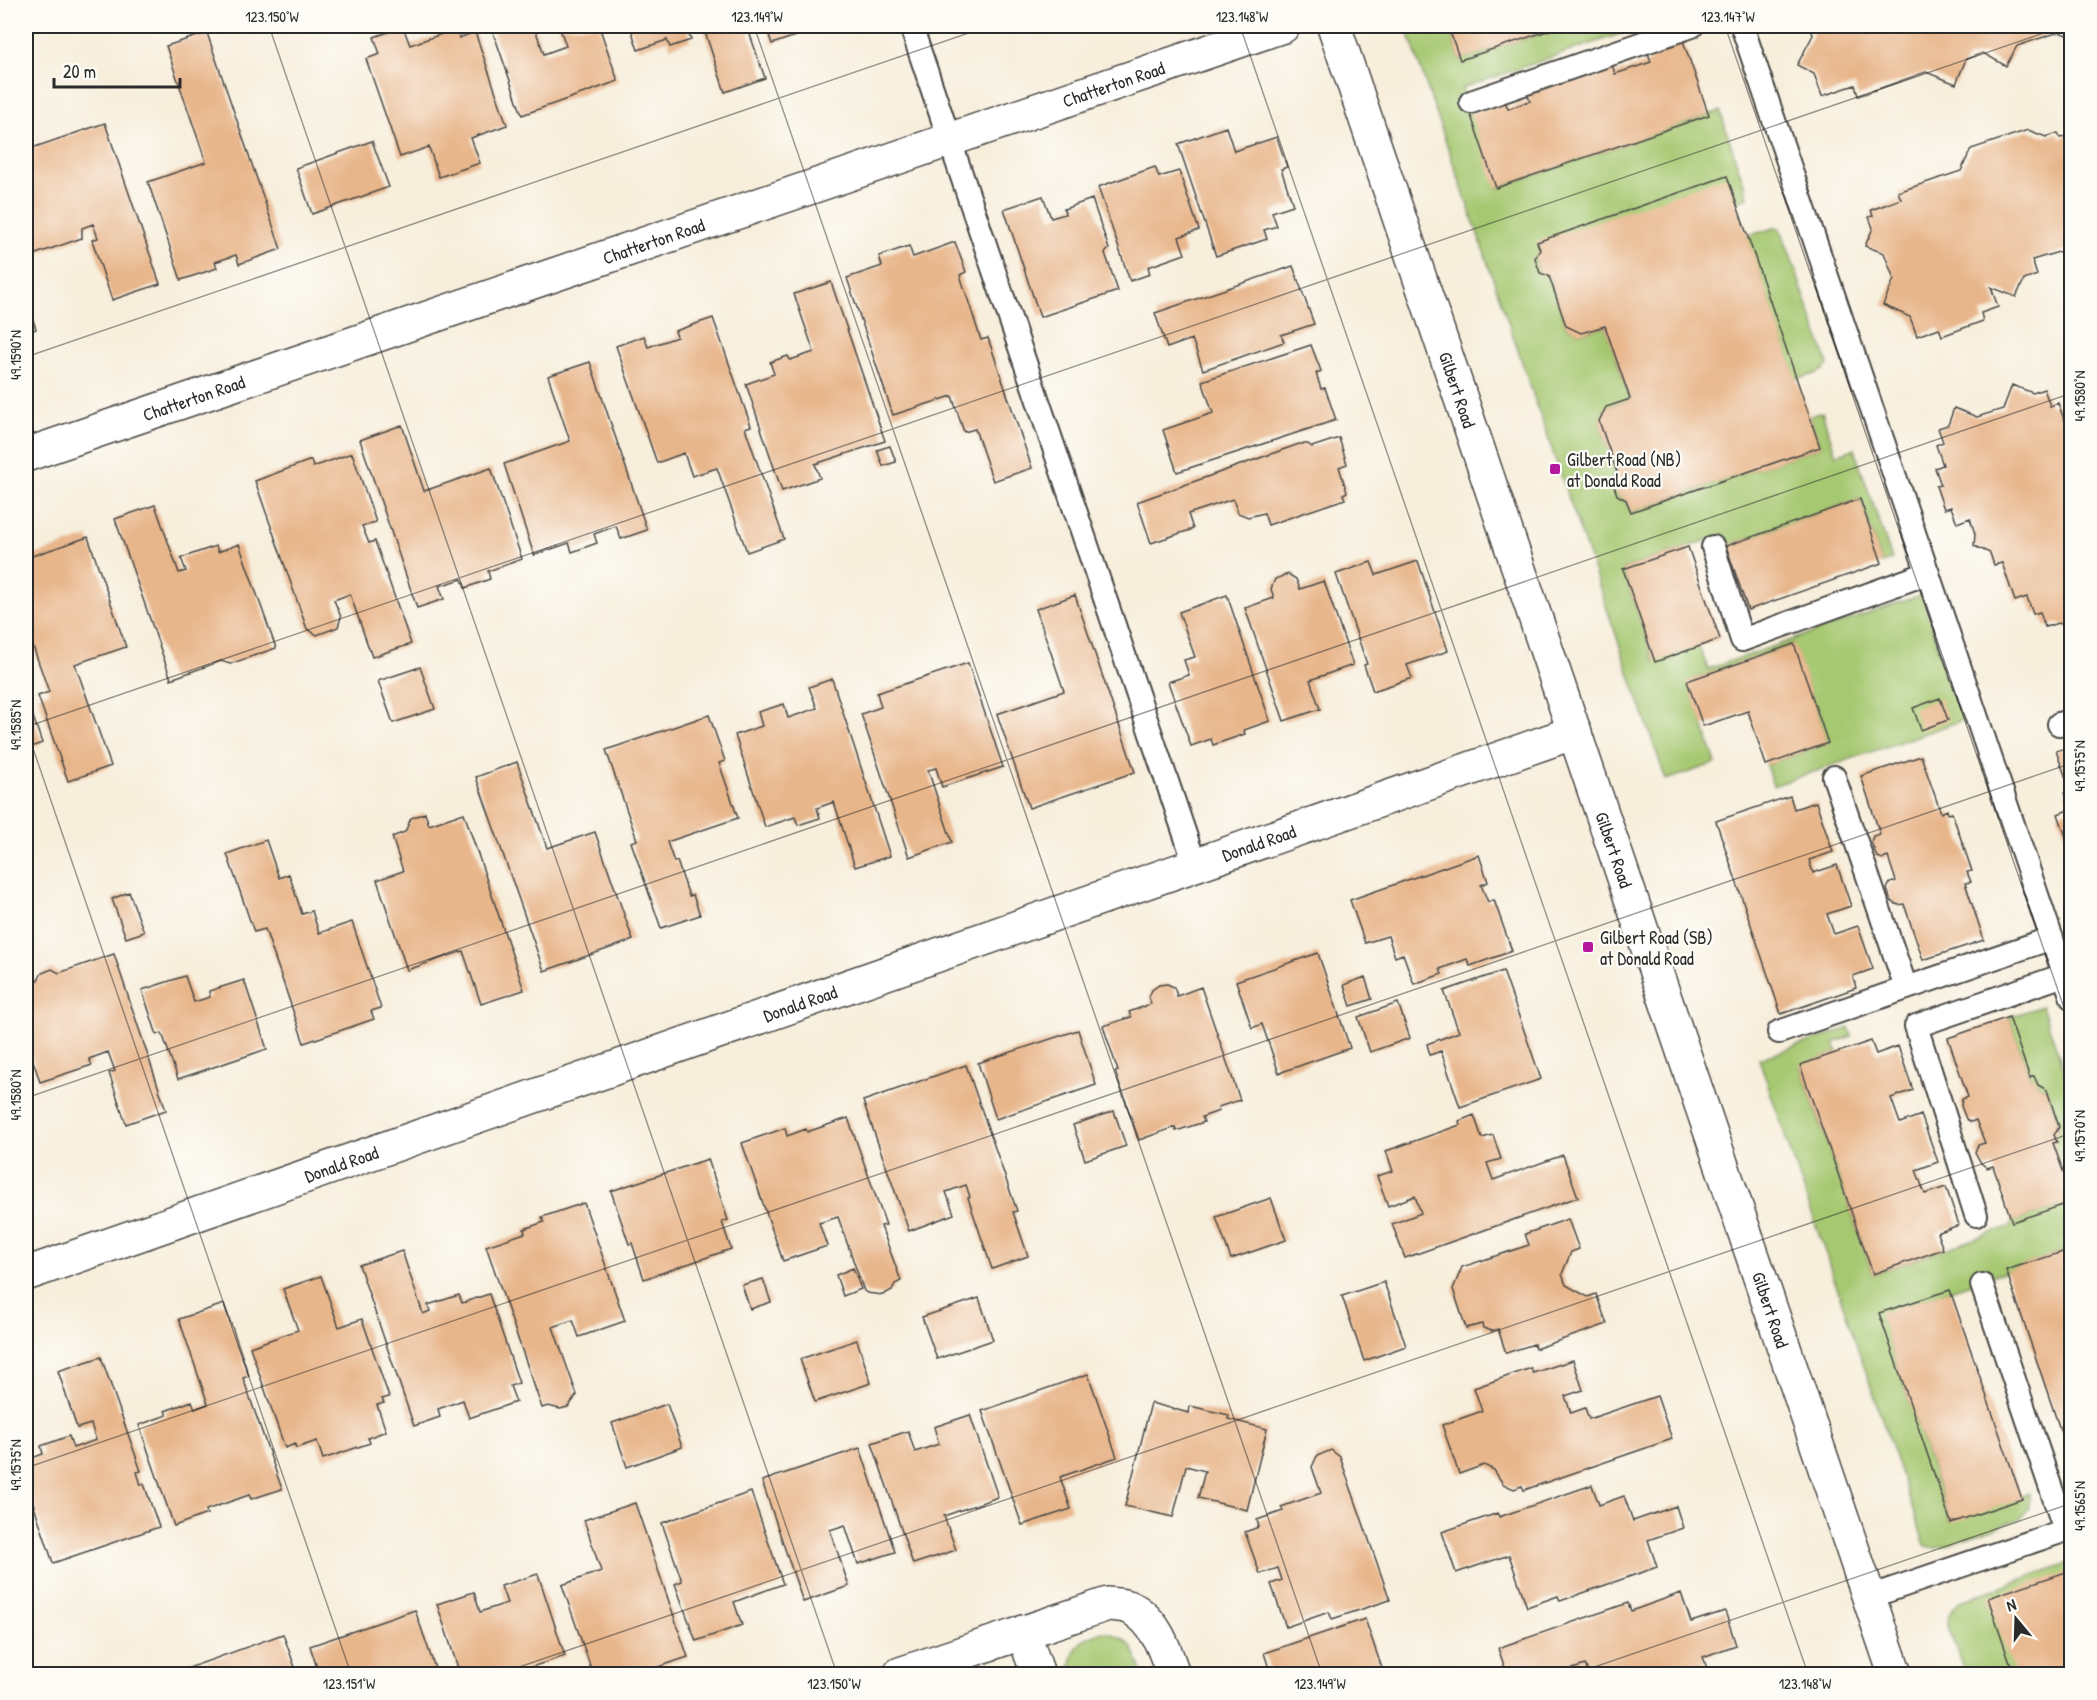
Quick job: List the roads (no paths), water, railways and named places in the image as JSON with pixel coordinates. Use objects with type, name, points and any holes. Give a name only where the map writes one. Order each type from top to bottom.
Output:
[{"type":"street","name":"Chatterton Road","points":[[26,455],[1282,26]]},
{"type":"street","name":"Gilbert Road","points":[[1334,26],[1895,1674]]},
{"type":"street","name":"Donald Road","points":[[26,1274],[1575,732]]},
{"type":"street","points":[[900,1674],[1108,1604],[1130,1608],[1147,1620],[1163,1644],[1173,1674]]},
{"type":"street","points":[[1023,1632],[1038,1674]]},
{"type":"lane","points":[[912,26],[1195,864]]},
{"type":"lane","points":[[1471,102],[1692,26]]},
{"type":"lane","points":[[1742,26],[2072,998]]},
{"type":"lane","points":[[1713,547],[1742,640],[1928,573]]},
{"type":"lane","points":[[1834,777],[1906,988]]},
{"type":"lane","points":[[1779,1032],[2052,938]]},
{"type":"lane","points":[[1976,1215],[1916,1026],[2064,975]]},
{"type":"lane","points":[[1869,1597],[2068,1529],[1982,1285]]},
{"type":"place","name":"Gilbert Road (NB) at Donald Road","points":[[1555,469]]},
{"type":"place","name":"Gilbert Road (SB) at Donald Road","points":[[1588,947]]}]
